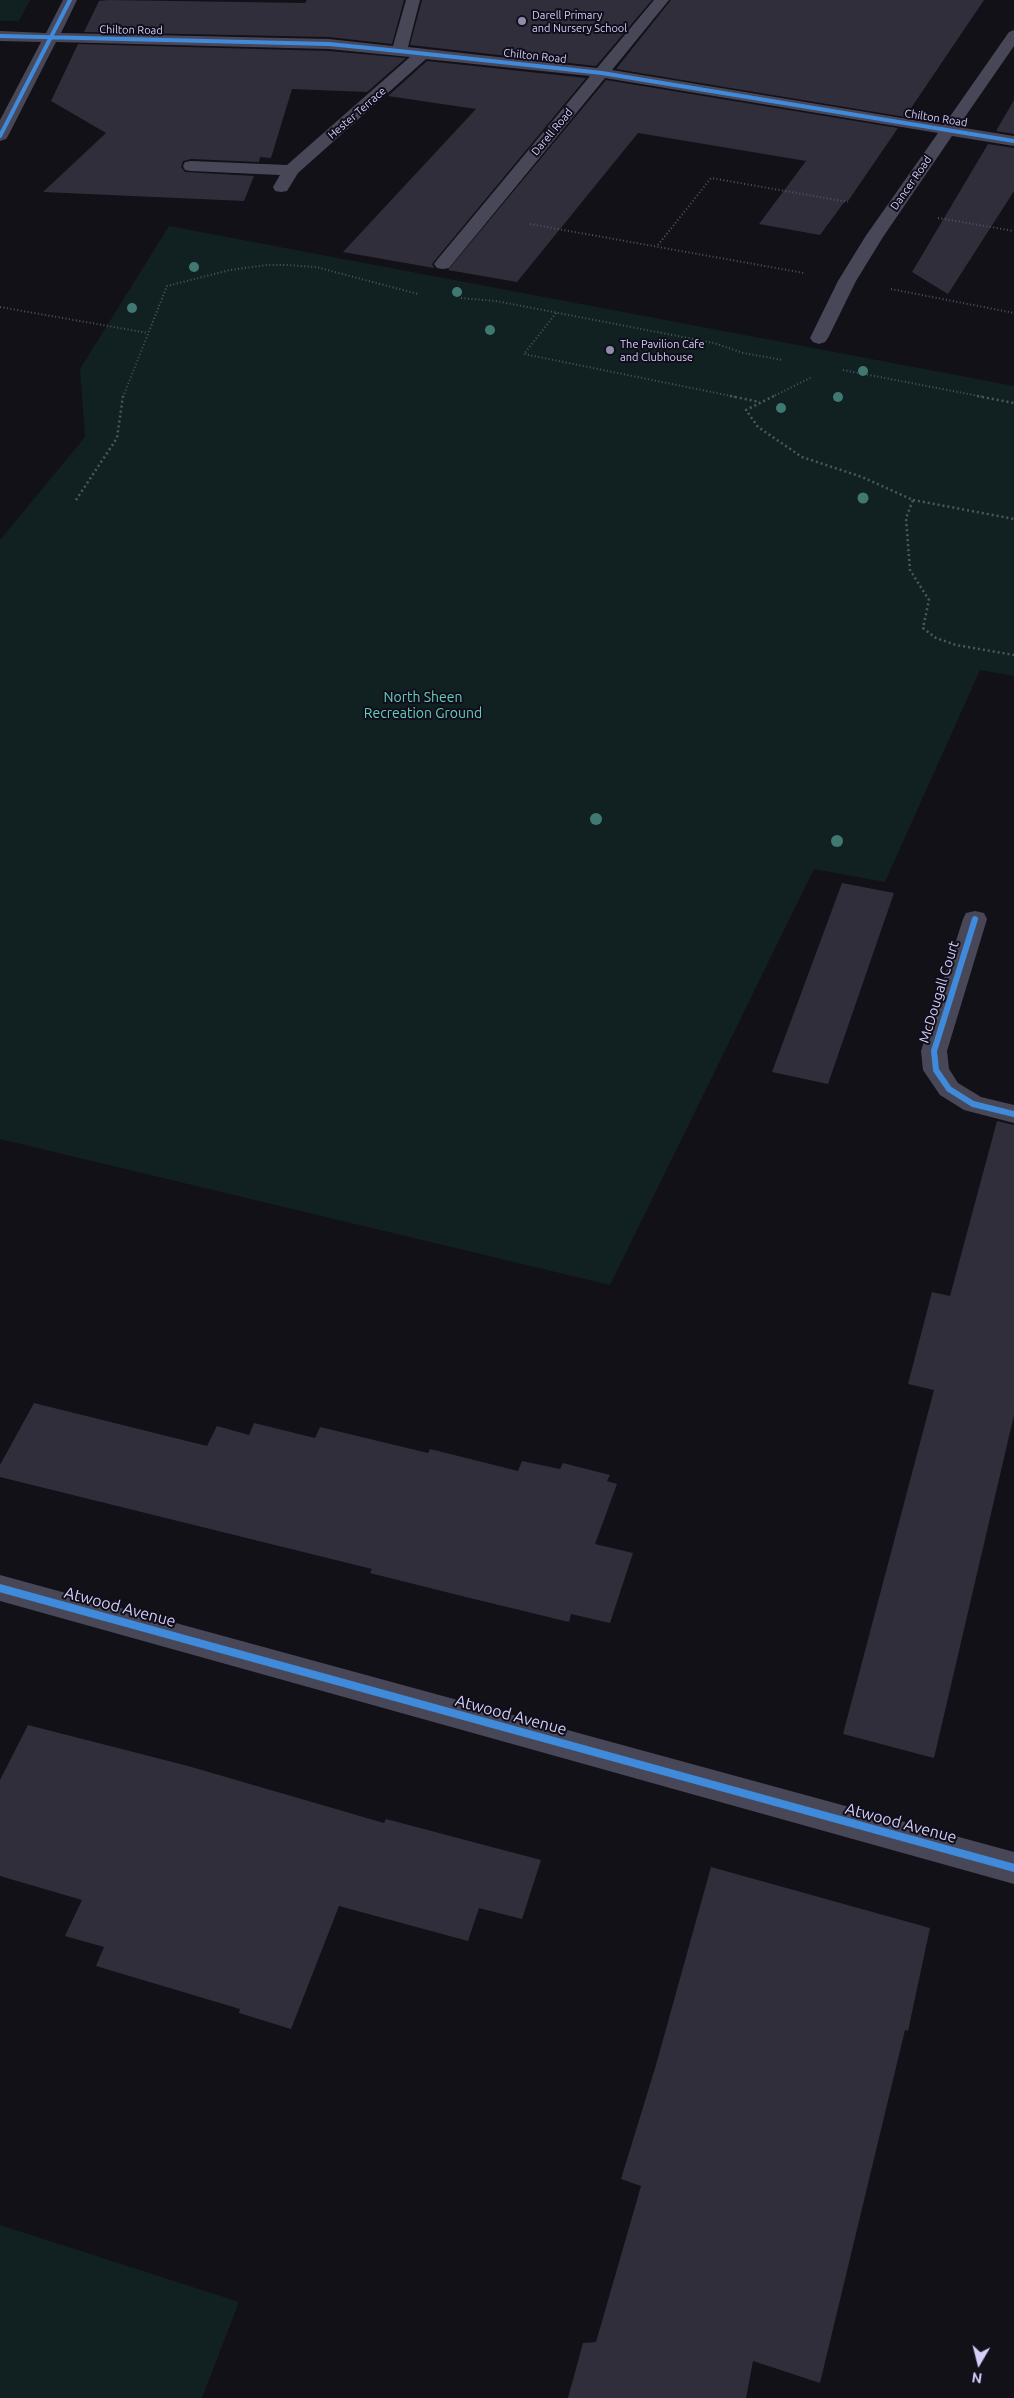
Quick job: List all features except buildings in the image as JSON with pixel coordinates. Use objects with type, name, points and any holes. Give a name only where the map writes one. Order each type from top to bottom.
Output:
[{"type":"street","points":[[0,136],[70,0]]},
{"type":"street","points":[[399,51],[413,0]]},
{"type":"street","name":"Darell Road","points":[[443,264],[662,0]]},
{"type":"street","name":"Dancer Road","points":[[819,338],[847,281],[892,210],[949,131],[1014,35]]},
{"type":"street","name":"Chilton Road","points":[[0,36],[329,44],[399,51],[421,55],[602,73],[1014,141]]},
{"type":"street","name":"Hester Terrace","points":[[281,187],[291,170],[421,55]]},
{"type":"street","points":[[191,166],[291,170]]},
{"type":"street","name":"McDougall Court","points":[[975,919],[934,1051],[936,1070],[949,1089],[973,1104],[1014,1114]]},
{"type":"street","name":"Atwood Avenue","points":[[0,1588],[1014,1868]]},
{"type":"path","points":[[658,245],[711,178],[1014,231]]},
{"type":"path","points":[[482,217],[658,245],[1014,313]]},
{"type":"path","points":[[76,500],[105,459],[117,438],[123,396],[167,286],[204,276],[267,265],[316,267],[424,296]]},
{"type":"path","points":[[458,298],[496,301],[714,343],[743,353],[772,359],[788,360]]},
{"type":"path","points":[[0,307],[148,333]]},
{"type":"path","points":[[556,313],[524,354],[760,402]]},
{"type":"path","points":[[840,369],[1014,403]]},
{"type":"path","points":[[813,376],[746,410],[758,427],[802,457],[862,477],[913,500],[1014,519]]},
{"type":"path","points":[[913,500],[906,518],[910,570],[929,600],[923,628],[936,638],[956,645],[1014,655]]},
{"type":"green space","points":[[0,0],[30,0],[19,21],[0,21]]},
{"type":"green space","name":"North Sheen Recreation Ground","points":[[169,226],[1014,386],[1014,676],[980,670],[885,882],[814,869],[610,1285],[0,1139],[0,540],[85,437],[80,369]]},
{"type":"green space","points":[[0,2225],[239,2302],[202,2398],[0,2398]]},
{"type":"cycle path","points":[[0,136],[70,0]]},
{"type":"cycle path","points":[[0,36],[329,44],[399,51],[602,73],[1014,141]]},
{"type":"cycle path","points":[[975,919],[934,1051],[936,1070],[949,1089],[973,1104],[1014,1114]]},
{"type":"cycle path","points":[[0,1588],[1014,1868]]},
{"type":"place","name":"Darell Primary and Nursery School","points":[[522,21]]},
{"type":"place","name":"The Pavilion Cafe and Clubhouse","points":[[610,350]]}]
